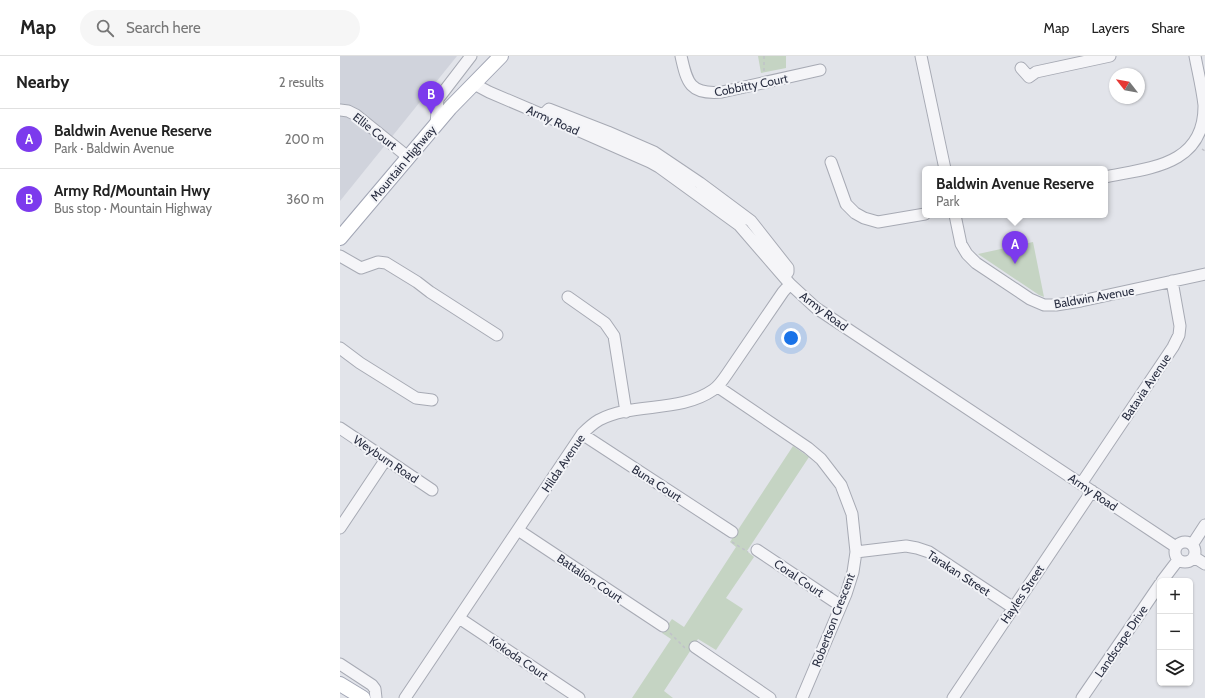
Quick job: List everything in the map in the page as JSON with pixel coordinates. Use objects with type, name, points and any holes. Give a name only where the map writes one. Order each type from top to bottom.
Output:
[{"type":"main road","name":"Mountain Highway","points":[[340,238],[436,124],[501,56]]},
{"type":"main road","points":[[340,684],[363,698]]},
{"type":"street","points":[[436,124],[438,100],[471,56]]},
{"type":"street","name":"Cobbitty Court","points":[[681,56],[690,84],[699,91],[709,93],[722,92],[820,70]]},
{"type":"street","points":[[921,56],[944,166]]},
{"type":"street","points":[[1020,68],[1029,77],[1036,72],[1110,56]]},
{"type":"street","points":[[1108,176],[1162,165],[1176,160],[1187,153],[1196,141],[1202,129],[1204,105],[1195,56]]},
{"type":"street","name":"Army Road","points":[[474,84],[659,167],[739,225],[787,280],[816,308],[1176,547]]},
{"type":"street","name":"Ellie Court","points":[[340,110],[348,111],[356,116],[408,157]]},
{"type":"street","points":[[831,162],[846,204],[854,213],[878,222],[922,215]]},
{"type":"street","name":"Baldwin Avenue","points":[[956,218],[961,244],[967,254],[976,262],[1030,299],[1044,305],[1056,305],[1081,301],[1205,274]]},
{"type":"street","points":[[340,256],[361,268],[378,262],[386,263],[497,335]]},
{"type":"street","name":"Hilda Avenue","points":[[405,698],[582,434],[599,420],[615,414],[694,400],[718,387],[783,292],[787,280]]},
{"type":"street","name":"Batavia Avenue","points":[[1082,484],[1173,347],[1179,335],[1180,326],[1172,281]]},
{"type":"street","points":[[568,297],[605,323],[614,336],[626,412]]},
{"type":"street","points":[[340,348],[360,364],[416,398],[432,400]]},
{"type":"street","name":"Robertson Crescent","points":[[718,387],[808,448],[821,459],[841,485],[852,514],[856,552],[852,572],[841,606],[802,698]]},
{"type":"street","name":"Weyburn Road","points":[[340,428],[432,490]]},
{"type":"street","name":"Buna Court","points":[[582,434],[731,536]]},
{"type":"street","points":[[340,528],[386,460]]},
{"type":"street","name":"Hayles Street","points":[[953,698],[1092,491]]},
{"type":"street","points":[[1192,545],[1205,525]]},
{"type":"street","name":"Battalion Court","points":[[518,530],[663,626]]},
{"type":"street","points":[[1188,542],[1192,545],[1195,551],[1194,557],[1186,562],[1178,560],[1176,556],[1176,547],[1179,544],[1188,542]]},
{"type":"street","name":"Tarakan Street","points":[[856,552],[906,546],[929,552],[1012,608]]},
{"type":"street","name":"Coral Court","points":[[752,551],[841,606]]},
{"type":"street","points":[[1194,557],[1205,564]]},
{"type":"street","points":[[1164,578],[1178,560]]},
{"type":"street","name":"Landscape Drive","points":[[1082,698],[1157,588]]},
{"type":"street","name":"Kokoda Court","points":[[459,618],[579,698]]},
{"type":"street","points":[[692,650],[770,698]]},
{"type":"street","points":[[340,664],[372,685],[375,689],[376,698]]},
{"type":"path","points":[[764,56],[764,74]]},
{"type":"path","points":[[731,536],[752,551]]},
{"type":"path","points":[[663,626],[692,650]]},
{"type":"shaded area","points":[[340,56],[457,56],[340,201]]},
{"type":"green space","points":[[758,56],[786,56],[786,68],[761,73]]},
{"type":"green space","points":[[1033,242],[1044,297],[978,254]]},
{"type":"green space","points":[[793,446],[809,457],[747,551],[754,557],[726,598],[743,609],[716,650],[698,639],[664,691],[673,698],[632,698],[671,639],[662,633],[672,619],[684,627],[736,547],[730,542]]},
{"type":"place","name":"Army Rd/Mountain Hwy","points":[[431,114]]},
{"type":"place","name":"Baldwin Avenue Reserve","points":[[1015,264]]}]
